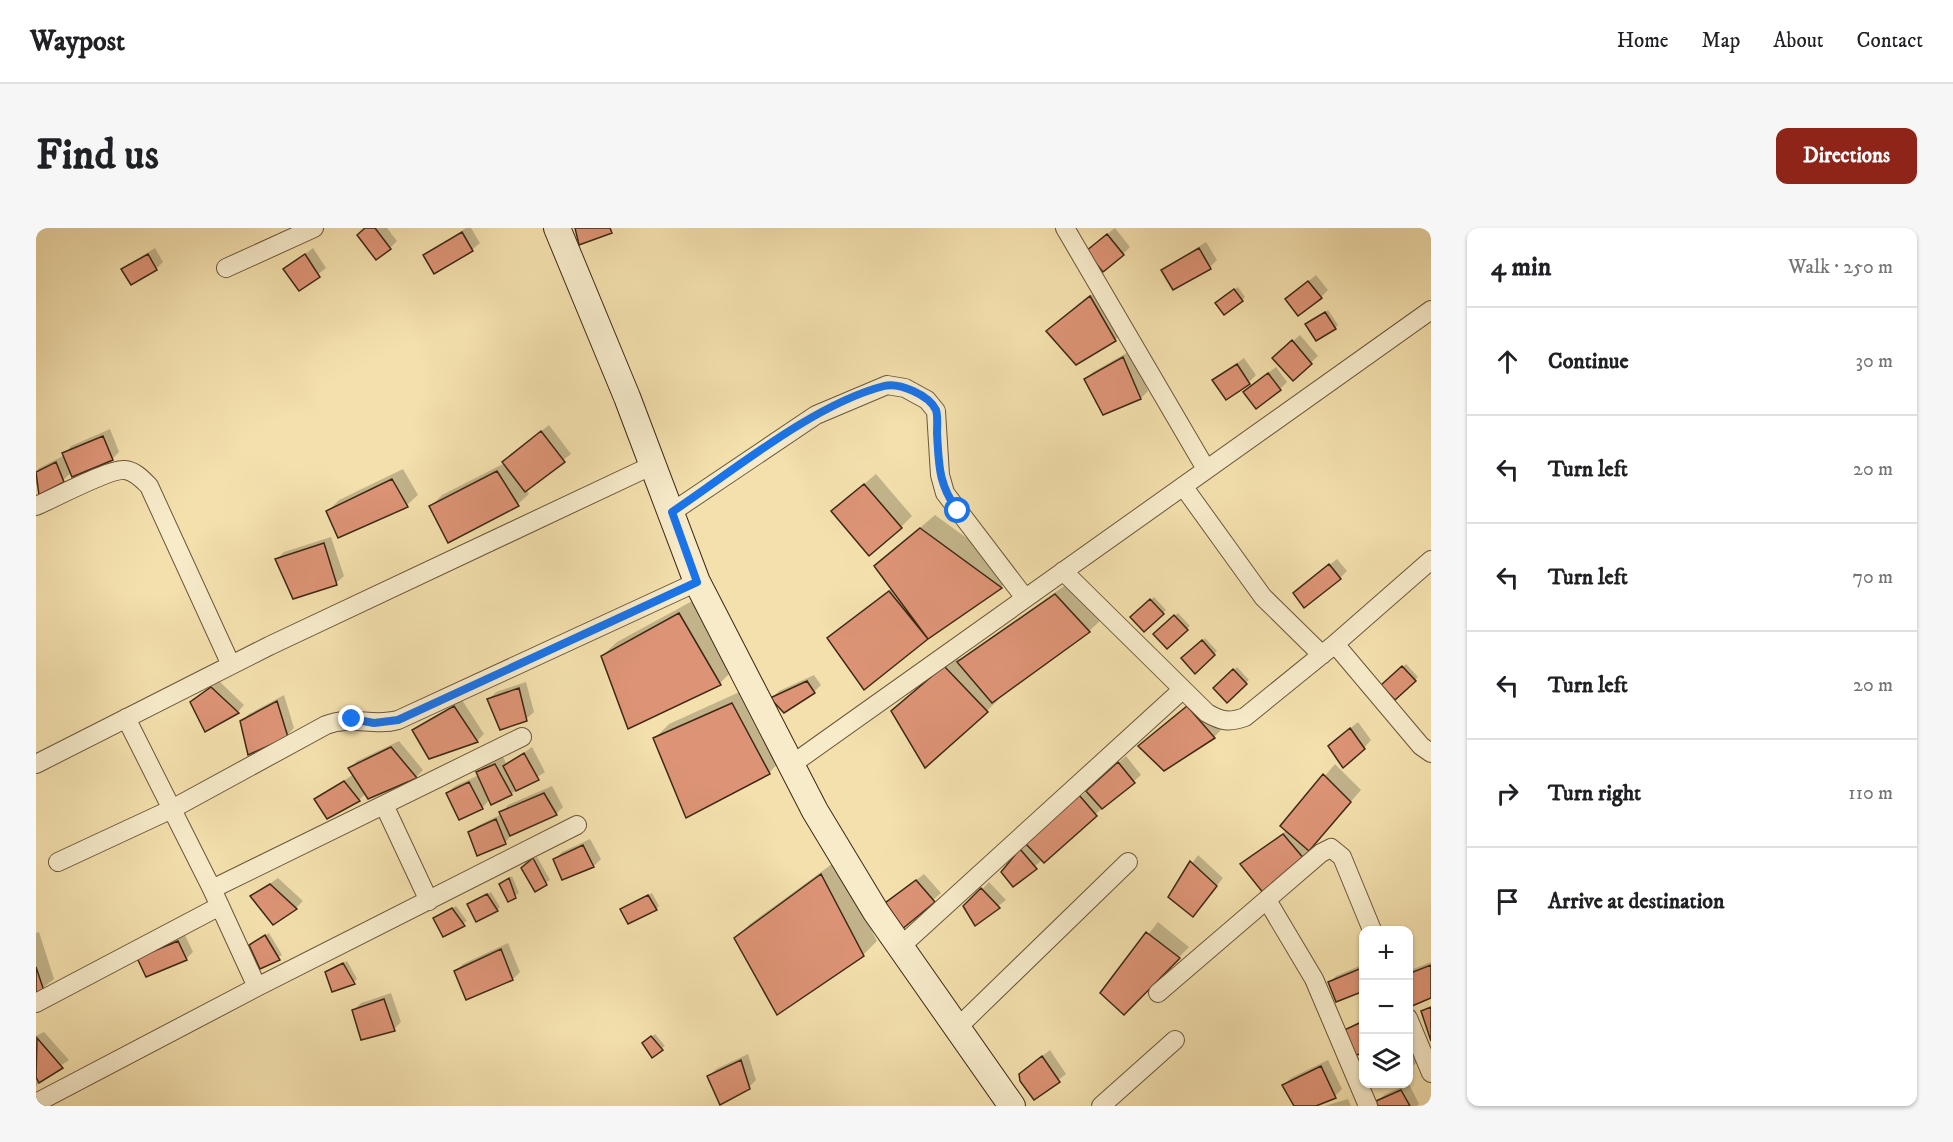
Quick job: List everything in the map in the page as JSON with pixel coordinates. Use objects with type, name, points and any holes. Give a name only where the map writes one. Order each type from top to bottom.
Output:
[{"type":"main road","points":[[557,228],[672,512],[697,582],[815,812],[900,947],[1012,1106]]},
{"type":"street","points":[[226,268],[314,228]]},
{"type":"street","points":[[1065,228],[1206,469]]},
{"type":"street","points":[[791,765],[1431,310]]},
{"type":"street","points":[[672,512],[816,415],[887,385],[905,388],[927,400],[936,411],[940,475],[945,493],[1025,598]]},
{"type":"street","points":[[36,764],[231,665],[653,465]]},
{"type":"street","points":[[36,506],[110,473],[124,469],[137,474],[148,486],[231,665]]},
{"type":"street","points":[[1183,486],[1263,597],[1329,650],[1421,746],[1431,753]]},
{"type":"street","points":[[1063,571],[1207,713],[1220,720],[1231,722],[1245,717],[1329,650],[1431,560]]},
{"type":"street","points":[[58,862],[172,809],[326,725],[352,719],[374,723],[398,720],[697,582]]},
{"type":"street","points":[[900,947],[1182,690]]},
{"type":"street","points":[[126,718],[212,889],[257,987]]},
{"type":"street","points":[[212,889],[385,807],[522,737]]},
{"type":"street","points":[[385,807],[429,901]]},
{"type":"street","points":[[36,1103],[257,987],[577,825]]},
{"type":"street","points":[[1158,993],[1321,853],[1331,848],[1342,857],[1370,926]]},
{"type":"street","points":[[957,1028],[1128,862]]},
{"type":"street","points":[[1267,900],[1314,979],[1368,1106]]},
{"type":"street","points":[[36,1003],[113,960],[220,906]]},
{"type":"street","points":[[1413,1030],[1431,1073]]},
{"type":"street","points":[[1101,1106],[1175,1040]]},
{"type":"building","points":[[365,228],[375,228],[391,249],[376,260],[357,235]]},
{"type":"building","points":[[575,228],[610,228],[612,233],[579,245]]},
{"type":"building","points":[[462,232],[473,251],[434,274],[423,255]]},
{"type":"building","points":[[1107,234],[1124,255],[1103,272],[1086,251]]},
{"type":"building","points":[[1199,248],[1211,269],[1173,290],[1161,270]]},
{"type":"building","points":[[148,254],[157,270],[131,285],[121,269]]},
{"type":"building","points":[[305,254],[320,277],[299,291],[283,269]]},
{"type":"building","points":[[1308,281],[1322,298],[1298,316],[1285,299]]},
{"type":"building","points":[[1234,289],[1243,301],[1224,315],[1215,303]]},
{"type":"building","points":[[1090,296],[1116,341],[1076,365],[1046,331]]},
{"type":"building","points":[[1325,312],[1336,329],[1316,341],[1305,324]]},
{"type":"building","points":[[1292,340],[1312,364],[1293,381],[1272,358]]},
{"type":"building","points":[[1123,357],[1141,399],[1103,415],[1084,379]]},
{"type":"building","points":[[1237,364],[1250,384],[1226,400],[1212,380]]},
{"type":"building","points":[[1268,373],[1281,390],[1256,409],[1243,392]]},
{"type":"building","points":[[541,431],[565,462],[525,492],[502,462]]},
{"type":"building","points":[[103,436],[113,460],[72,477],[62,453]]},
{"type":"building","points":[[56,462],[64,482],[39,495],[36,472]]},
{"type":"building","points":[[497,471],[519,506],[448,543],[429,506]]},
{"type":"building","points":[[392,479],[408,507],[338,538],[326,511]]},
{"type":"building","points":[[864,484],[902,528],[869,556],[831,511]]},
{"type":"building","points":[[920,528],[1002,588],[928,639],[874,566]]},
{"type":"building","points":[[324,543],[337,585],[293,599],[275,559]]},
{"type":"building","points":[[1329,564],[1341,579],[1304,608],[1293,593]]},
{"type":"building","points":[[889,591],[928,639],[864,690],[827,638]]},
{"type":"building","points":[[1055,594],[1090,632],[992,703],[957,662]]},
{"type":"building","points":[[1150,599],[1164,614],[1144,632],[1130,617]]},
{"type":"building","points":[[679,613],[721,685],[628,729],[601,656]]},
{"type":"building","points":[[1174,615],[1188,630],[1167,649],[1153,634]]},
{"type":"building","points":[[1202,640],[1215,655],[1195,674],[1181,658]]},
{"type":"building","points":[[944,666],[988,712],[925,768],[891,711]]},
{"type":"building","points":[[1402,666],[1416,681],[1395,700],[1381,685]]},
{"type":"building","points":[[1233,669],[1247,684],[1227,703],[1213,688]]},
{"type":"building","points":[[807,681],[815,693],[784,713],[770,698]]},
{"type":"building","points":[[211,687],[239,713],[205,732],[190,702]]},
{"type":"building","points":[[519,688],[527,721],[500,730],[487,699]]},
{"type":"building","points":[[277,701],[288,737],[248,755],[240,721]]},
{"type":"building","points":[[732,703],[770,774],[686,818],[653,738]]},
{"type":"building","points":[[454,706],[478,742],[429,759],[412,730]]},
{"type":"building","points":[[1187,706],[1215,738],[1164,771],[1138,746]]},
{"type":"building","points":[[1350,728],[1365,749],[1343,768],[1328,746]]},
{"type":"building","points":[[391,747],[417,778],[368,799],[348,768]]},
{"type":"building","points":[[524,753],[539,780],[516,791],[503,766]]},
{"type":"building","points":[[1118,762],[1135,783],[1102,809],[1086,791]]},
{"type":"building","points":[[495,764],[512,795],[491,805],[476,772]]},
{"type":"building","points":[[1323,774],[1351,802],[1309,851],[1280,826]]},
{"type":"building","points":[[344,781],[360,801],[327,819],[314,799]]},
{"type":"building","points":[[469,782],[483,809],[459,820],[446,793]]},
{"type":"building","points":[[544,793],[557,815],[510,836],[499,812]]},
{"type":"building","points":[[1079,795],[1097,816],[1044,863],[1025,843]]},
{"type":"building","points":[[496,819],[506,844],[477,856],[468,832]]},
{"type":"building","points":[[1283,834],[1305,860],[1264,894],[1240,864]]},
{"type":"building","points":[[583,845],[594,867],[562,880],[553,859]]},
{"type":"building","points":[[1020,849],[1037,869],[1013,887],[1001,872]]},
{"type":"building","points":[[533,858],[547,885],[535,892],[521,868]]},
{"type":"building","points":[[1190,861],[1217,886],[1193,917],[1168,897]]},
{"type":"building","points":[[821,874],[864,956],[777,1015],[734,938]]},
{"type":"building","points":[[509,878],[516,898],[508,902],[499,884]]},
{"type":"building","points":[[916,880],[935,902],[901,930],[881,906]]},
{"type":"building","points":[[270,884],[297,909],[273,925],[250,896]]},
{"type":"building","points":[[981,888],[1000,908],[975,926],[963,906]]},
{"type":"building","points":[[487,894],[498,911],[476,922],[467,904]]},
{"type":"building","points":[[648,895],[657,910],[628,924],[620,909]]},
{"type":"building","points":[[452,908],[465,926],[443,937],[433,918]]},
{"type":"building","points":[[1146,932],[1180,958],[1124,1015],[1100,993]]},
{"type":"building","points":[[265,935],[280,960],[260,969],[249,945]]},
{"type":"building","points":[[178,941],[187,960],[146,977],[137,958]]},
{"type":"building","points":[[501,949],[513,980],[466,1000],[454,971]]},
{"type":"building","points":[[343,963],[355,984],[332,992],[325,972]]},
{"type":"building","points":[[1431,965],[1431,998],[1413,1006],[1413,980],[1413,972]]},
{"type":"building","points":[[36,967],[44,991],[36,995]]},
{"type":"building","points":[[1359,969],[1359,993],[1336,1002],[1328,982]]},
{"type":"building","points":[[384,999],[395,1031],[361,1040],[352,1010]]},
{"type":"building","points":[[1431,1007],[1431,1041],[1421,1011]]},
{"type":"building","points":[[1359,1023],[1359,1054],[1356,1055],[1344,1030]]},
{"type":"building","points":[[651,1036],[663,1050],[652,1058],[642,1043]]},
{"type":"building","points":[[37,1038],[63,1068],[39,1083],[36,1077]]},
{"type":"building","points":[[1042,1056],[1060,1082],[1034,1100],[1020,1081],[1019,1074]]},
{"type":"building","points":[[741,1060],[750,1089],[720,1105],[707,1076]]},
{"type":"building","points":[[1321,1066],[1336,1098],[1316,1106],[1294,1106],[1282,1085]]},
{"type":"building","points":[[1401,1090],[1410,1106],[1378,1106],[1376,1101]]},
{"type":"route","points":[[352,719],[374,723],[398,720],[697,582],[672,512],[816,415],[843,401],[887,385],[905,388],[927,400],[936,411],[940,475],[945,493],[958,511]]}]
